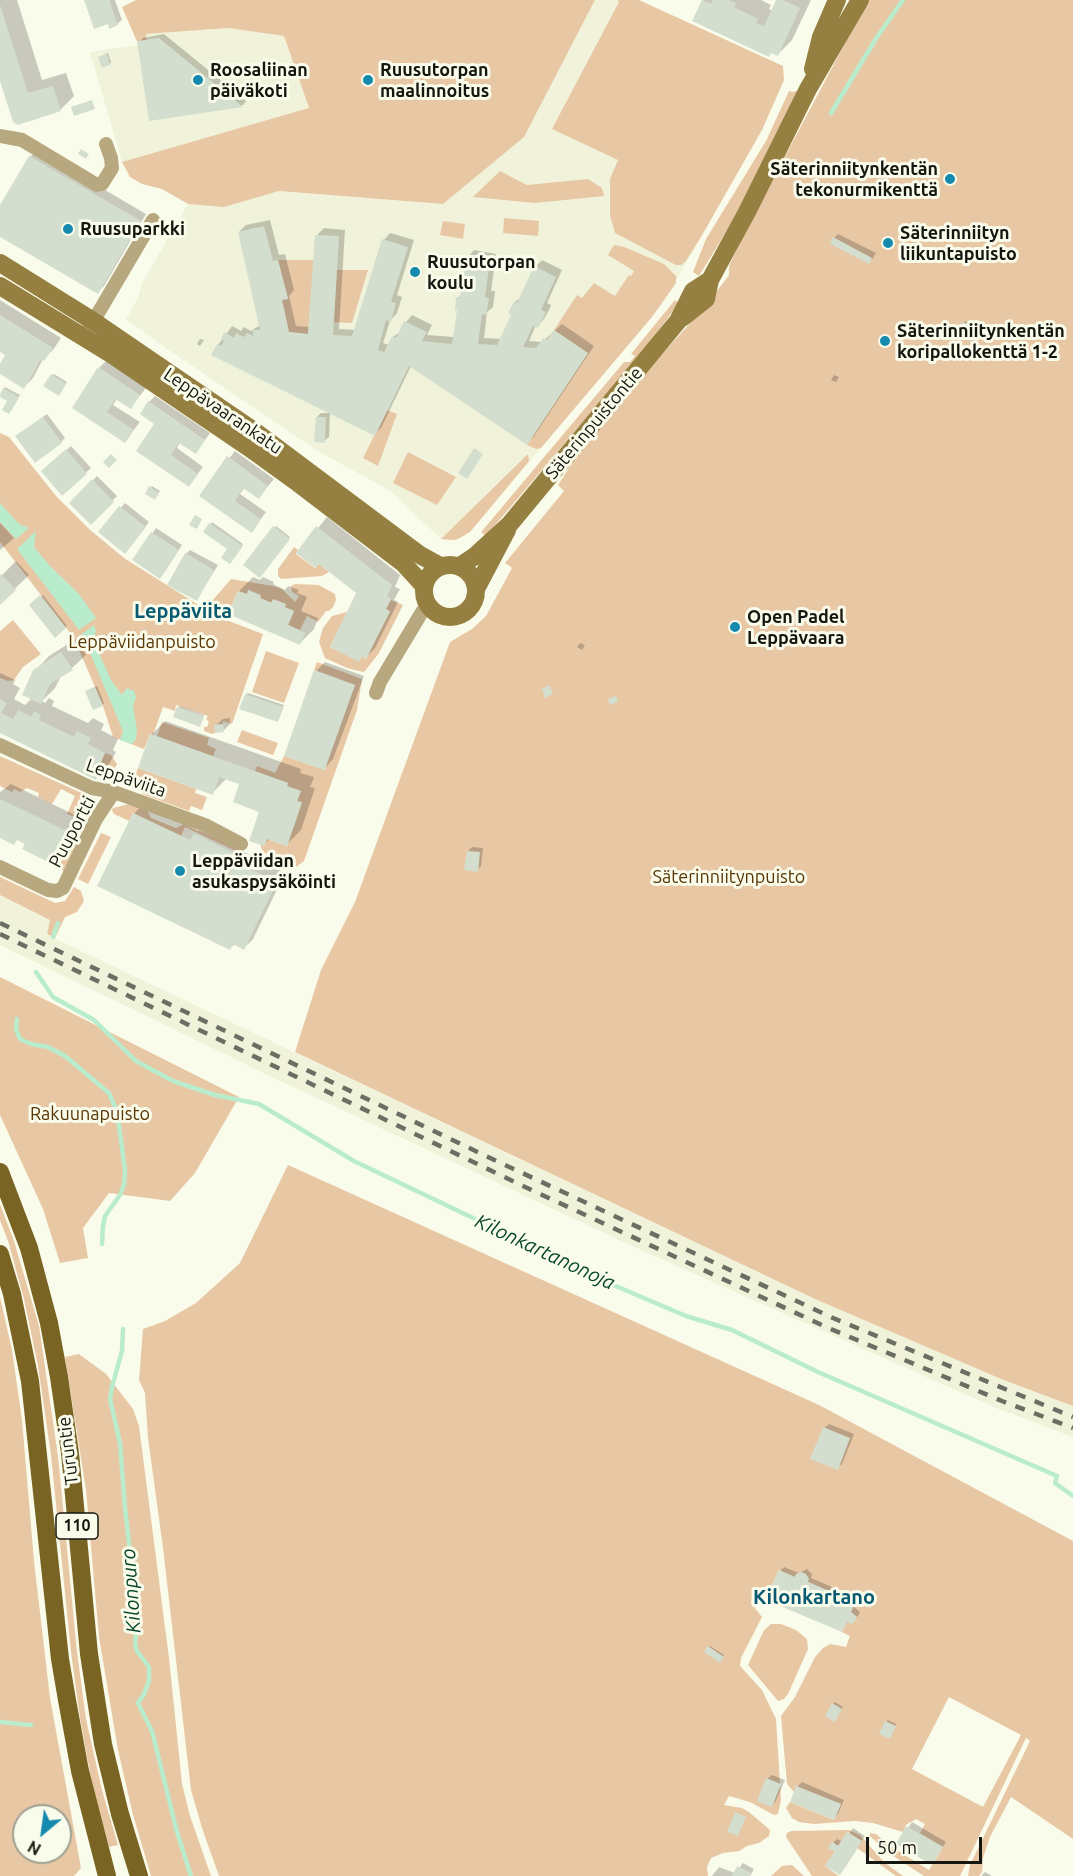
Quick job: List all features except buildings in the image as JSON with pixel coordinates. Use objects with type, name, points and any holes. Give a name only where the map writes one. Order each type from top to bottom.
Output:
[{"type":"main road","name":"Säterinpuistontie","points":[[808,89],[821,37],[837,0]]},
{"type":"main road","name":"Säterinpuistontie","points":[[460,567],[509,525],[678,321],[693,291],[710,280],[747,212],[808,89],[860,0]]},
{"type":"main road","name":"Leppävaarankatu","points":[[0,263],[88,329],[257,433],[420,555],[440,566]]},
{"type":"main road","name":"Leppävaarankatu","points":[[0,286],[88,329],[111,354],[298,483],[403,564],[423,586]]},
{"type":"main road","name":"Säterinpuistontie","points":[[476,590],[509,525]]},
{"type":"main road","points":[[440,566],[460,567],[472,576],[476,590],[474,603],[457,617],[438,615],[428,607],[423,596],[423,586],[430,573],[440,566]]},
{"type":"main road","name":"Turuntie","points":[[0,1172],[29,1248],[59,1377],[89,1654],[96,1699],[113,1784],[139,1876]]},
{"type":"main road","name":"Turuntie","points":[[0,1254],[12,1294],[30,1381],[60,1659],[67,1700],[80,1771],[107,1876]]},
{"type":"street","points":[[0,136],[22,140],[97,185],[102,184],[112,168],[106,144]]},
{"type":"street","points":[[88,329],[153,220]]},
{"type":"street","points":[[376,693],[383,676],[422,612],[428,607]]},
{"type":"street","name":"Leppäviita","points":[[0,745],[92,788],[114,792],[205,825],[241,844]]},
{"type":"street","name":"Puuportti","points":[[0,867],[48,890],[57,891],[63,888],[96,819],[114,792]]},
{"type":"shaded area","name":"Ruusutorpan koulu","points":[[595,0],[617,0],[784,80],[762,130],[665,300],[479,522],[463,537],[450,541],[441,539],[389,490],[316,450],[126,319],[138,298],[142,283],[188,204],[224,206],[279,191],[443,204],[524,136]]},
{"type":"shaded area","name":"Roosaliinan päiväkoti","points":[[228,28],[284,36],[309,109],[122,162],[90,52],[146,44],[146,34]]},
{"type":"shaded area","points":[[0,503],[19,524],[29,528],[16,539],[0,522]]},
{"type":"shaded area","points":[[36,531],[34,547],[79,594],[96,618],[79,630],[17,549]]},
{"type":"shaded area","points":[[94,625],[96,631],[93,640],[111,680],[122,695],[127,688],[134,691],[136,697],[133,706],[137,730],[136,739],[132,744],[120,740],[123,731],[82,634]]},
{"type":"shaded area","points":[[0,895],[50,920],[47,934],[60,941],[815,1299],[1001,1379],[1073,1406],[1073,1437],[996,1408],[632,1246],[274,1078],[0,945]]},
{"type":"green space","points":[[136,0],[595,0],[524,137],[443,204],[279,191],[224,207],[188,204],[162,189],[142,184],[130,177],[122,162],[309,108],[284,36],[228,28],[146,34],[147,44],[139,46],[122,7]]},
{"type":"green space","points":[[617,0],[639,0],[783,66],[784,80],[762,130],[701,237],[681,265],[676,265],[615,233],[610,215],[610,179],[618,160],[552,129],[619,2]]},
{"type":"green space","name":"Säterinniitynpuisto","points":[[868,0],[1073,0],[1073,1406],[1001,1379],[815,1299],[295,1052],[321,970],[355,902],[450,642],[472,629],[486,616],[512,568],[505,563],[564,491],[558,485],[585,443],[705,307],[729,275],[729,266],[749,224]]},
{"type":"green space","points":[[799,90],[737,214],[699,276],[693,272],[706,239],[766,141],[789,91]]},
{"type":"green space","points":[[500,171],[527,185],[588,179],[602,188],[604,196],[535,203],[473,197]]},
{"type":"green space","points":[[504,218],[539,221],[538,236],[503,233]]},
{"type":"green space","points":[[443,221],[465,224],[463,239],[440,235]]},
{"type":"green space","points":[[614,245],[664,264],[676,276],[676,283],[652,317],[541,448],[536,449],[527,445],[588,353],[554,330],[577,295],[582,298],[594,283],[615,296],[634,271],[608,255]]},
{"type":"green space","points":[[278,260],[314,260],[308,334],[289,332],[282,300],[288,298]]},
{"type":"green space","points":[[337,270],[368,270],[352,323],[334,322]]},
{"type":"green space","points":[[675,300],[679,303],[647,346],[486,536],[482,533],[624,362],[630,362],[635,356],[631,354]]},
{"type":"green space","points":[[387,410],[397,414],[378,466],[363,458]]},
{"type":"green space","name":"Leppäviidanpuisto","points":[[0,433],[9,437],[56,496],[89,529],[124,558],[208,611],[212,601],[231,579],[282,589],[295,602],[299,596],[292,592],[291,586],[295,584],[319,585],[335,594],[336,600],[333,607],[326,611],[318,622],[307,616],[300,630],[288,625],[294,611],[260,598],[261,595],[249,590],[247,594],[238,591],[228,614],[221,618],[263,634],[232,724],[223,721],[223,724],[215,725],[215,733],[212,734],[204,731],[204,727],[207,727],[209,722],[206,719],[208,716],[176,705],[175,711],[163,707],[153,735],[150,734],[144,749],[113,737],[103,706],[74,638],[0,542]]},
{"type":"green space","points":[[408,452],[456,477],[437,505],[393,483]]},
{"type":"green space","points":[[528,454],[529,461],[470,532],[456,540],[441,539]]},
{"type":"green space","points":[[294,547],[298,550],[296,554],[315,568],[319,564],[329,572],[322,576],[281,579],[278,576],[278,569]]},
{"type":"green space","points":[[391,600],[403,605],[379,653],[365,671],[347,668],[325,658],[319,642],[323,628],[332,616],[347,612],[330,647],[359,661],[362,656],[366,659],[390,612],[386,609]]},
{"type":"green space","points":[[13,620],[41,654],[23,667],[14,680],[8,681],[0,678],[0,631]]},
{"type":"green space","points":[[266,651],[299,663],[284,703],[252,692]]},
{"type":"green space","points":[[317,662],[362,679],[357,710],[304,861],[296,867],[263,852],[260,844],[264,846],[267,839],[287,846],[302,803],[297,801],[301,791],[287,786],[288,783],[255,771],[257,766],[275,773],[284,756],[325,770],[355,685],[314,670]]},
{"type":"green space","points":[[162,722],[209,738],[207,745],[216,749],[213,756],[157,736]]},
{"type":"green space","points":[[242,730],[278,743],[273,755],[237,742]]},
{"type":"green space","points":[[105,753],[111,755],[117,764],[109,779],[99,774]]},
{"type":"green space","points":[[0,756],[86,795],[75,817],[67,814],[75,796],[61,789],[52,804],[38,797],[39,793],[27,788],[20,792],[14,789],[12,792],[0,786]]},
{"type":"green space","points":[[138,768],[196,789],[195,793],[207,797],[202,810],[191,806],[189,811],[142,794],[144,790],[131,785]]},
{"type":"green space","points":[[129,804],[147,810],[151,818],[176,828],[184,824],[238,848],[236,851],[185,827],[181,836],[133,813],[129,821],[114,814],[112,810]]},
{"type":"green space","points":[[76,833],[79,840],[65,872],[58,868]]},
{"type":"green space","points":[[101,833],[111,837],[88,884],[78,879]]},
{"type":"green space","points":[[0,877],[55,903],[65,901],[74,887],[81,891],[84,901],[77,912],[65,917],[55,938],[47,934],[50,920],[0,895]]},
{"type":"green space","name":"Rakuunapuisto","points":[[0,977],[239,1097],[195,1173],[170,1201],[109,1193],[83,1228],[88,1258],[60,1263],[43,1209],[0,1115]]},
{"type":"green space","points":[[288,1165],[819,1405],[1073,1541],[1073,1839],[1011,1797],[990,1837],[983,1858],[982,1872],[979,1876],[968,1876],[970,1865],[1030,1741],[1026,1738],[960,1876],[924,1876],[887,1852],[870,1836],[870,1833],[876,1834],[890,1846],[929,1870],[943,1847],[920,1833],[925,1824],[916,1819],[906,1825],[903,1832],[873,1823],[855,1821],[814,1824],[799,1822],[792,1818],[786,1808],[790,1802],[834,1820],[841,1804],[796,1786],[794,1792],[787,1784],[781,1716],[795,1697],[815,1657],[823,1648],[830,1644],[846,1647],[850,1636],[842,1632],[847,1622],[853,1623],[857,1617],[851,1612],[855,1602],[808,1582],[806,1575],[802,1572],[796,1574],[795,1577],[779,1570],[770,1590],[765,1589],[754,1593],[751,1603],[762,1617],[741,1658],[740,1666],[762,1690],[776,1719],[781,1800],[778,1814],[774,1815],[750,1802],[729,1796],[724,1805],[742,1808],[749,1812],[770,1830],[769,1836],[739,1851],[723,1853],[711,1858],[707,1867],[708,1876],[219,1876],[191,1790],[148,1438],[145,1393],[139,1380],[143,1329],[165,1321],[196,1303],[240,1263]],"holes":[[[949,1697],[1021,1735],[983,1807],[912,1769]]]},
{"type":"green space","points":[[0,1204],[14,1241],[39,1326],[58,1456],[77,1652],[86,1719],[102,1790],[118,1845],[109,1847],[93,1789],[80,1718],[51,1455],[38,1366],[24,1299],[0,1220]]},
{"type":"green space","points":[[0,1297],[12,1350],[22,1420],[34,1561],[50,1698],[69,1804],[12,1804],[12,1864],[72,1864],[72,1819],[81,1868],[74,1876],[0,1876]]},
{"type":"green space","points":[[79,1354],[106,1374],[133,1409],[139,1426],[169,1658],[182,1784],[190,1816],[211,1876],[151,1876],[133,1815],[118,1750],[99,1637],[86,1490],[65,1357]]},
{"type":"green space","points":[[771,1624],[781,1624],[796,1630],[807,1639],[808,1649],[788,1694],[784,1699],[778,1701],[748,1665],[764,1630]]},
{"type":"green space","points":[[849,1830],[860,1835],[884,1862],[903,1876],[896,1876],[857,1848],[861,1841],[848,1832],[838,1846],[832,1842],[829,1847],[835,1852],[825,1866],[839,1876],[812,1876],[786,1837],[791,1831]]},
{"type":"green space","points":[[792,1865],[804,1876],[771,1876],[782,1866]]},
{"type":"waterway","points":[[831,113],[877,37],[903,0]]},
{"type":"waterway","points":[[53,937],[58,923]]},
{"type":"waterway","name":"Kilonkartanonoja","points":[[36,972],[53,997],[94,1020],[136,1061],[173,1081],[215,1095],[259,1104],[354,1161],[611,1284],[686,1316],[732,1330],[818,1372],[1057,1476],[1055,1483],[1073,1496]]},
{"type":"waterway","name":"Kilonpuro","points":[[17,1019],[16,1029],[20,1039],[48,1047],[65,1056],[109,1093],[117,1111],[125,1170],[124,1185],[120,1195],[105,1216],[102,1244]]},
{"type":"waterway","name":"Kilonpuro","points":[[123,1329],[122,1351],[110,1399],[120,1443],[132,1568],[132,1606],[137,1624],[135,1644],[137,1651],[149,1667],[149,1681],[138,1703],[152,1731],[177,1832],[191,1876]]},
{"type":"waterway","points":[[0,1722],[31,1725]]},
{"type":"railway","points":[[0,923],[488,1157],[833,1318],[1073,1417]]},
{"type":"railway","points":[[0,934],[523,1186],[826,1327],[1002,1401],[1073,1428]]},
{"type":"place","name":"Roosaliinan päiväkoti","points":[[198,80]]},
{"type":"place","name":"Ruusutorpan maalinnoitus","points":[[368,80]]},
{"type":"place","name":"Säterinniitynkentän tekonurmikenttä","points":[[950,179]]},
{"type":"place","name":"Ruusuparkki","points":[[68,229]]},
{"type":"place","name":"Säterinniityn liikuntapuisto","points":[[888,243]]},
{"type":"place","name":"Ruusutorpan koulu","points":[[415,272]]},
{"type":"place","name":"Säterinniitynkentän koripallokenttä 1-2","points":[[885,341]]},
{"type":"place","name":"Open Padel Leppävaara","points":[[735,627]]},
{"type":"place","name":"Leppäviidan asukaspysäköinti","points":[[180,871]]},
{"type":"district","name":"Leppäviita","points":[[183,611]]},
{"type":"district","name":"Kilonkartano","points":[[814,1597]]}]
